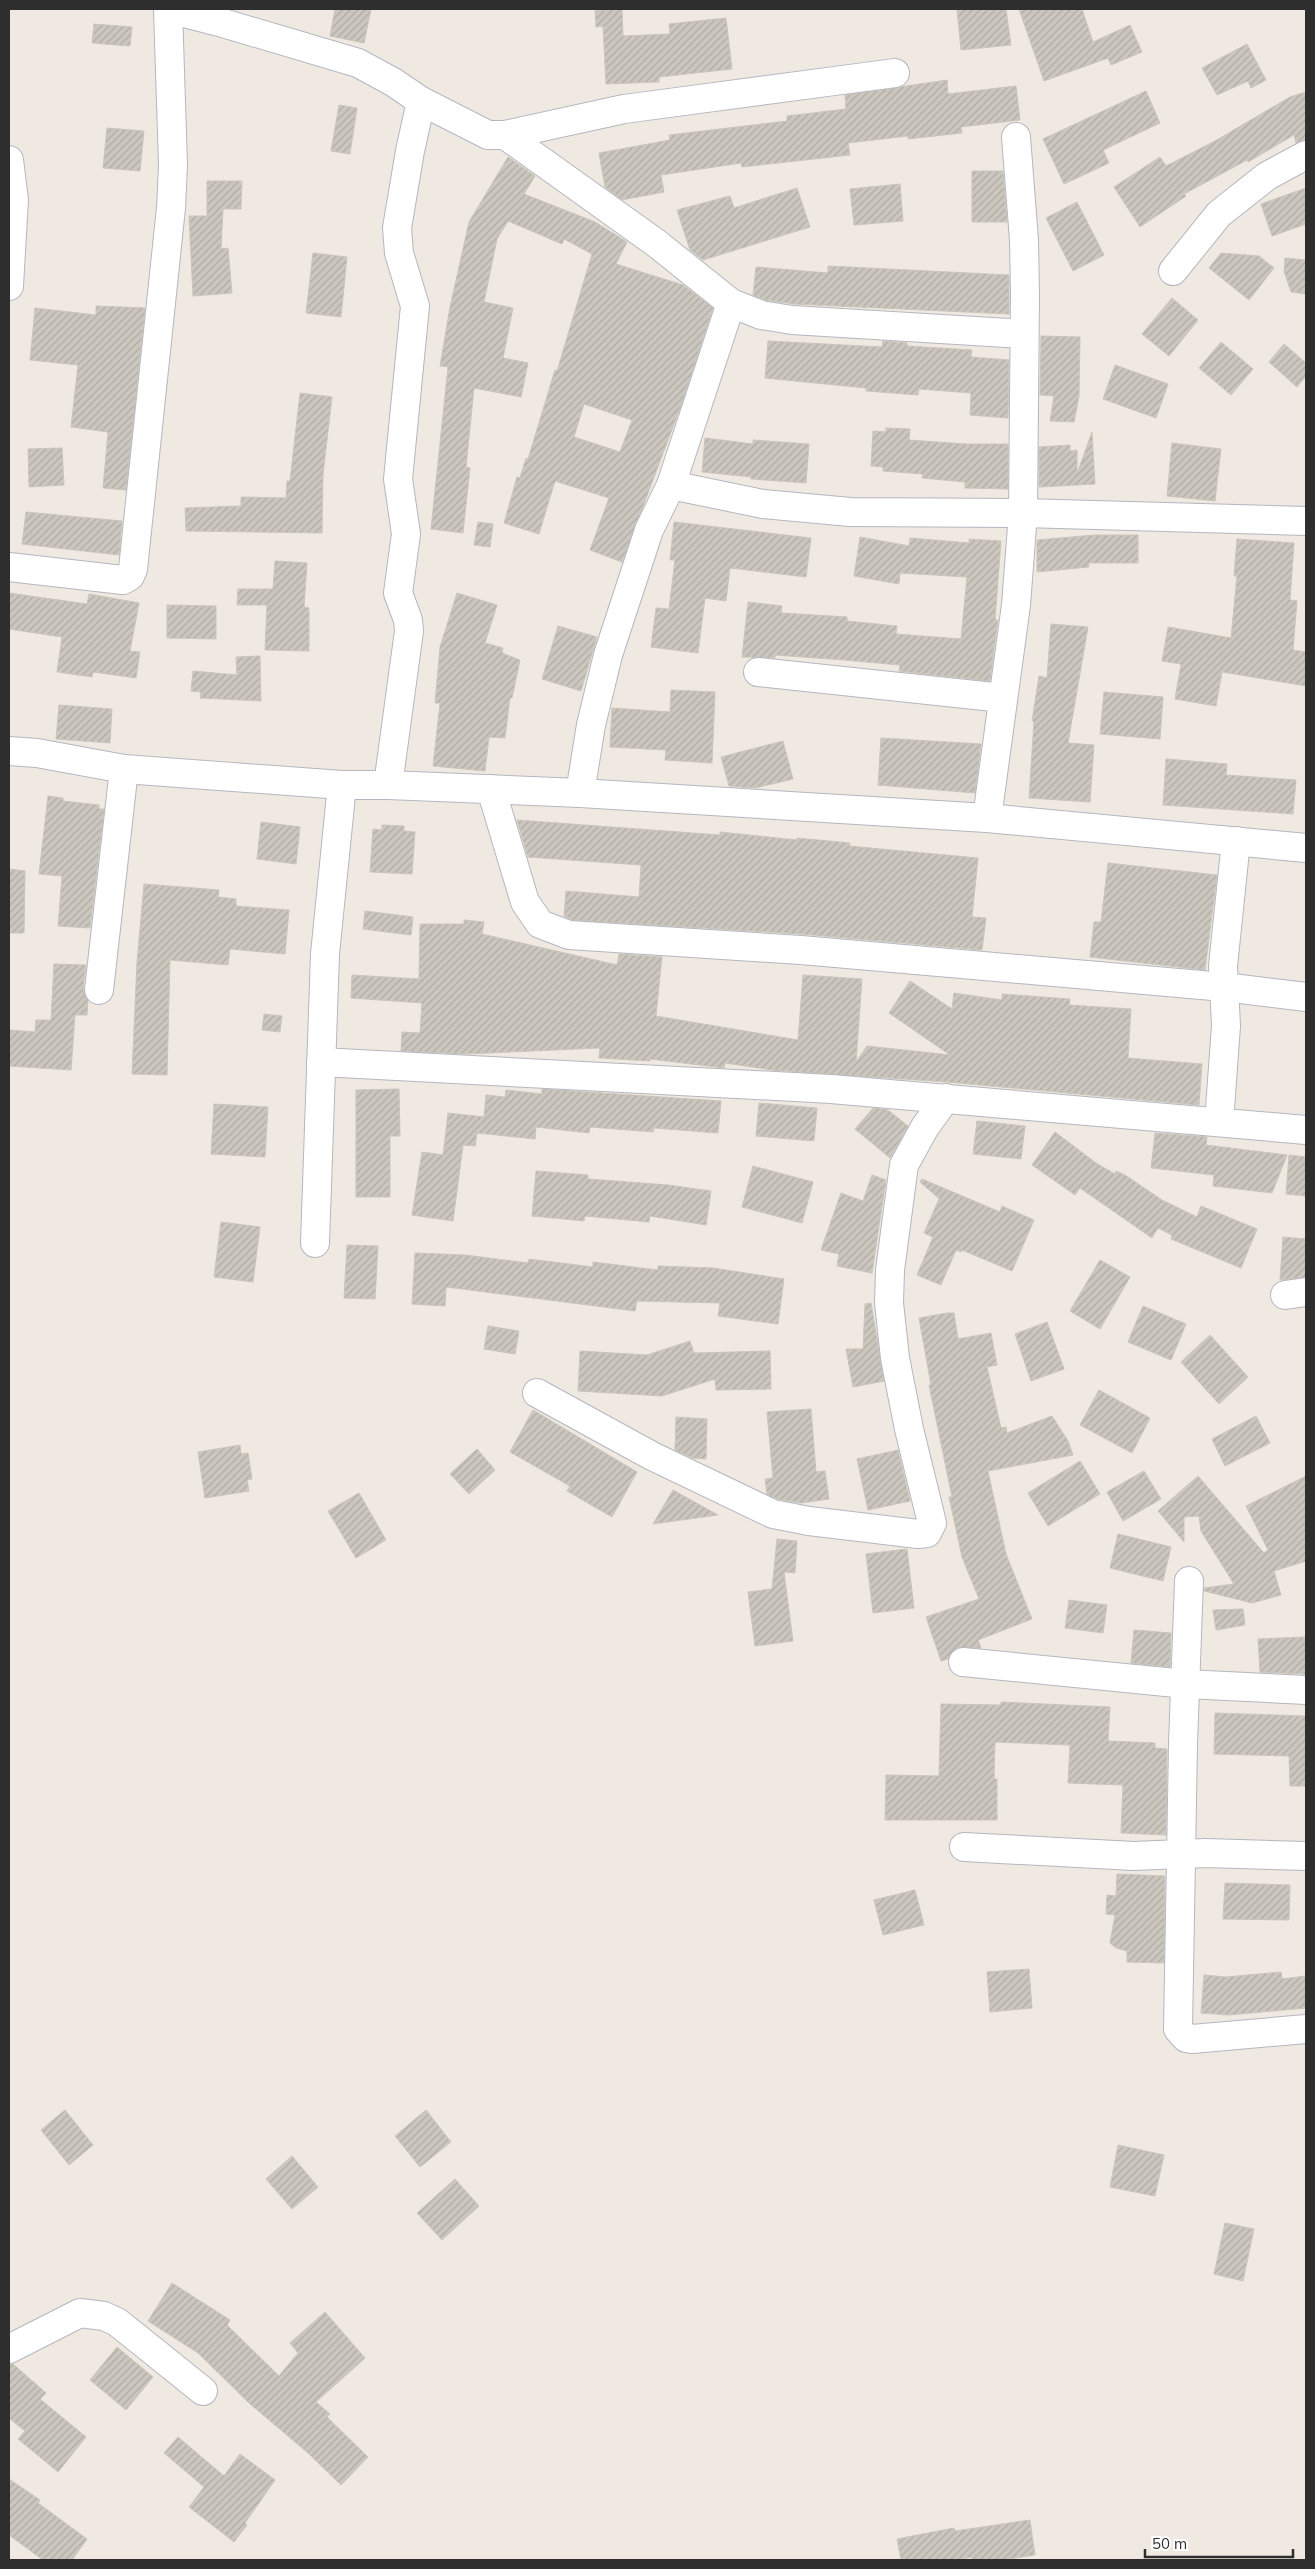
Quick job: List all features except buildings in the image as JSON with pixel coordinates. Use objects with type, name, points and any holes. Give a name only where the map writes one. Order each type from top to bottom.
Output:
[{"type":"street","points":[[9,567],[123,580],[130,576],[133,568],[171,208],[173,165],[168,9],[358,63],[393,82],[421,101],[488,135],[505,135],[624,109],[895,73]]},
{"type":"street","points":[[388,785],[409,631],[408,620],[398,593],[406,534],[398,479],[415,306],[399,252],[397,228],[410,151],[421,101]]},
{"type":"street","points":[[505,135],[656,243],[731,303],[761,315],[792,320],[1024,334]]},
{"type":"street","points":[[987,818],[1016,606],[1023,513],[1024,240],[1016,138]]},
{"type":"street","points":[[1173,270],[1219,214],[1267,176],[1306,156]]},
{"type":"street","points":[[9,160],[14,200],[9,286]]},
{"type":"street","points":[[580,793],[591,725],[608,655],[648,530],[671,485],[731,303]]},
{"type":"street","points":[[671,485],[762,504],[850,512],[1023,513],[1306,521]]},
{"type":"street","points":[[758,672],[1003,698]]},
{"type":"street","points":[[9,751],[37,753],[124,769],[342,785],[388,785],[580,793],[987,818],[1306,848]]},
{"type":"street","points":[[100,990],[124,769]]},
{"type":"street","points":[[315,1243],[325,954],[342,785]]},
{"type":"street","points":[[491,789],[525,902],[540,924],[568,935],[801,950],[1224,987],[1306,996]]},
{"type":"street","points":[[1218,1122],[1226,1026],[1224,951],[1236,841]]},
{"type":"street","points":[[321,1062],[831,1089],[1306,1130]]},
{"type":"street","points":[[537,1393],[652,1456],[773,1514],[809,1521],[918,1534],[927,1533],[932,1523],[900,1384],[889,1303],[890,1270],[904,1165],[925,1127],[946,1098]]},
{"type":"street","points":[[1189,1581],[1177,2024],[1181,2034],[1192,2039],[1306,2029]]},
{"type":"street","points":[[963,1662],[1186,1684],[1306,1690]]},
{"type":"street","points":[[964,1847],[1134,1856],[1306,1856]]},
{"type":"street","points":[[9,2350],[80,2313],[104,2316],[117,2322],[204,2391]]}]
